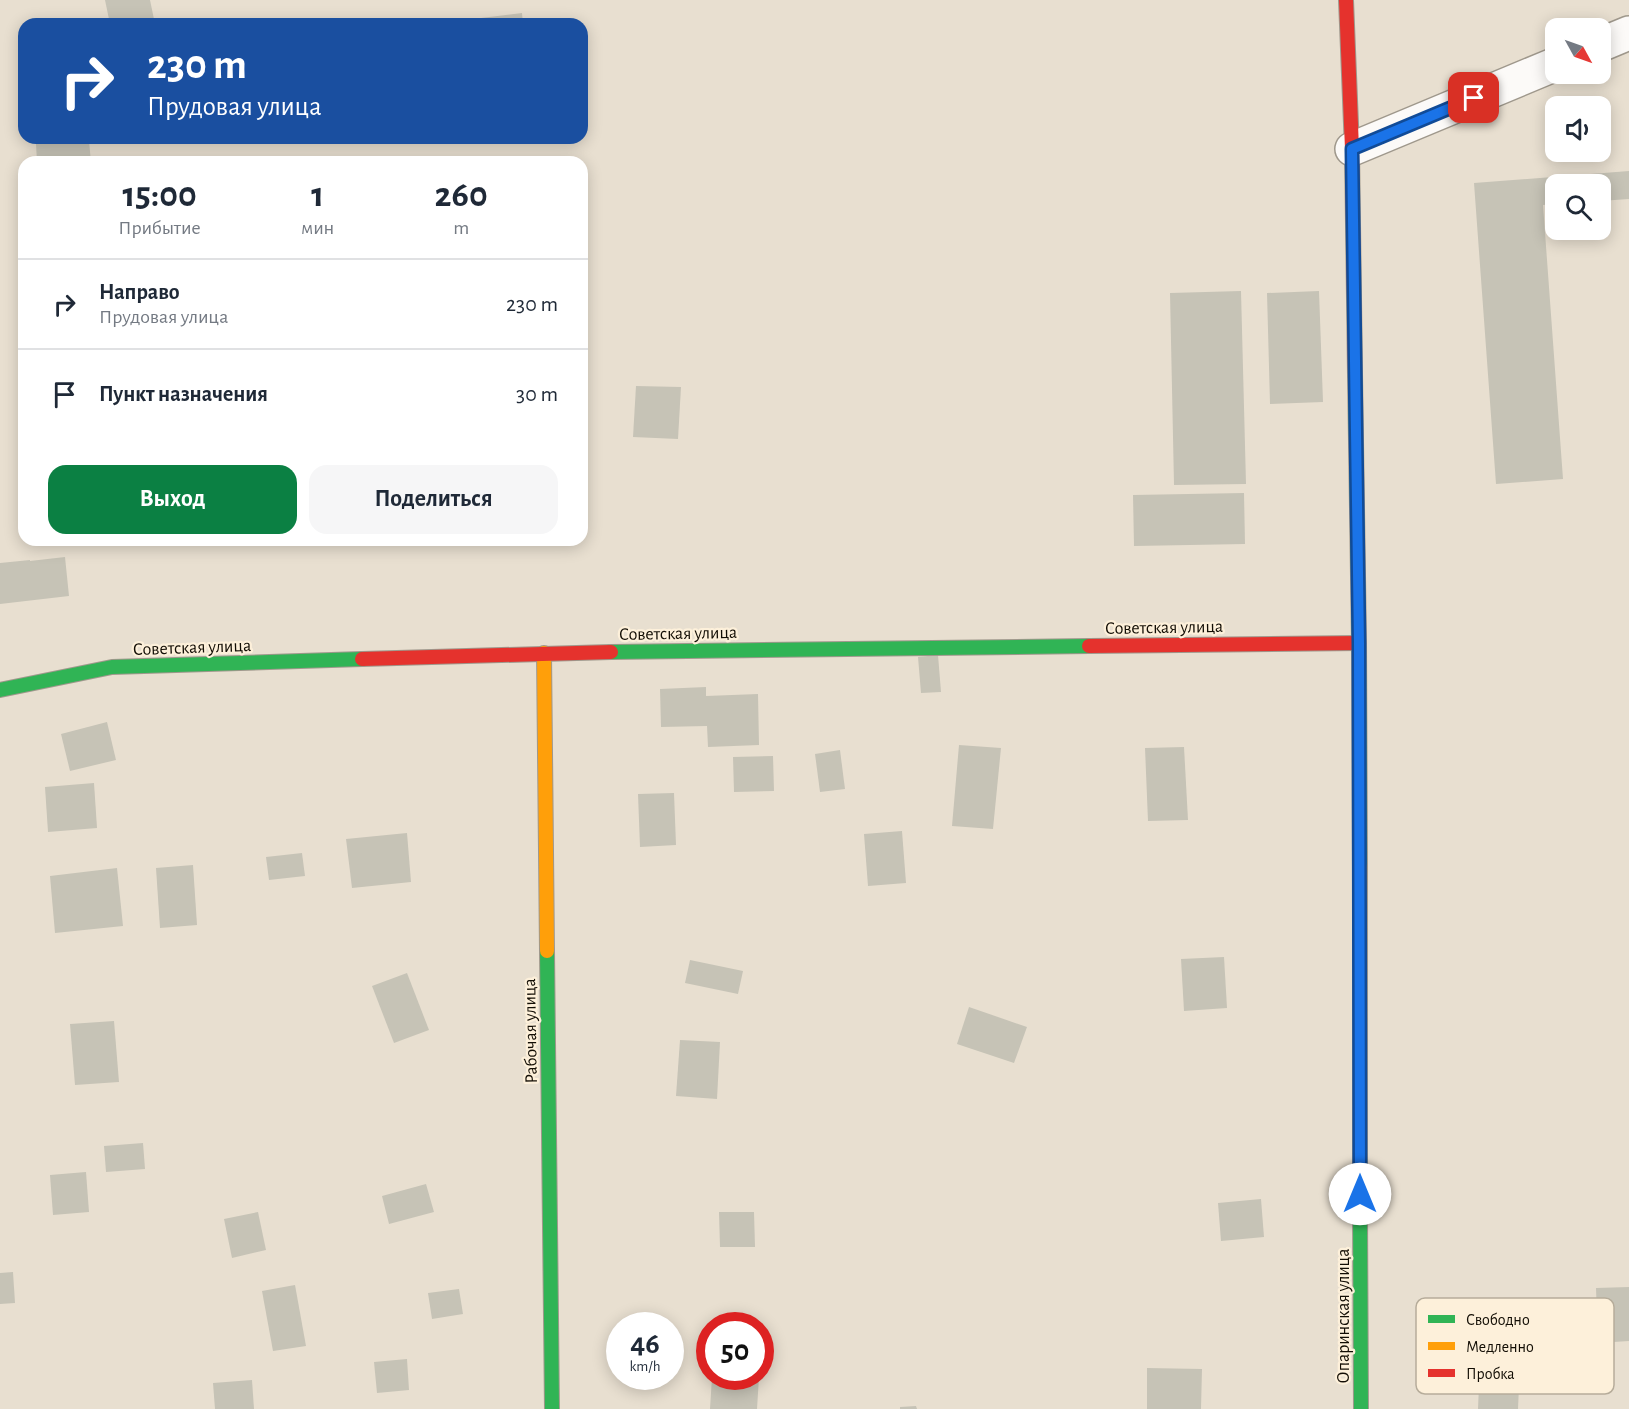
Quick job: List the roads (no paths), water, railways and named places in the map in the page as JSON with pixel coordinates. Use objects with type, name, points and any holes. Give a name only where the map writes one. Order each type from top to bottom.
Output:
[{"type":"street","name":"Опаринская улица","points":[[1346,0],[1352,149],[1359,643],[1361,1409]]},
{"type":"street","points":[[1611,40],[1629,33]]},
{"type":"street","points":[[1352,149],[1545,69]]},
{"type":"street","name":"Советская улица","points":[[0,690],[112,667],[544,653],[1359,643]]},
{"type":"street","name":"Рабочая улица","points":[[544,653],[552,1409]]}]
